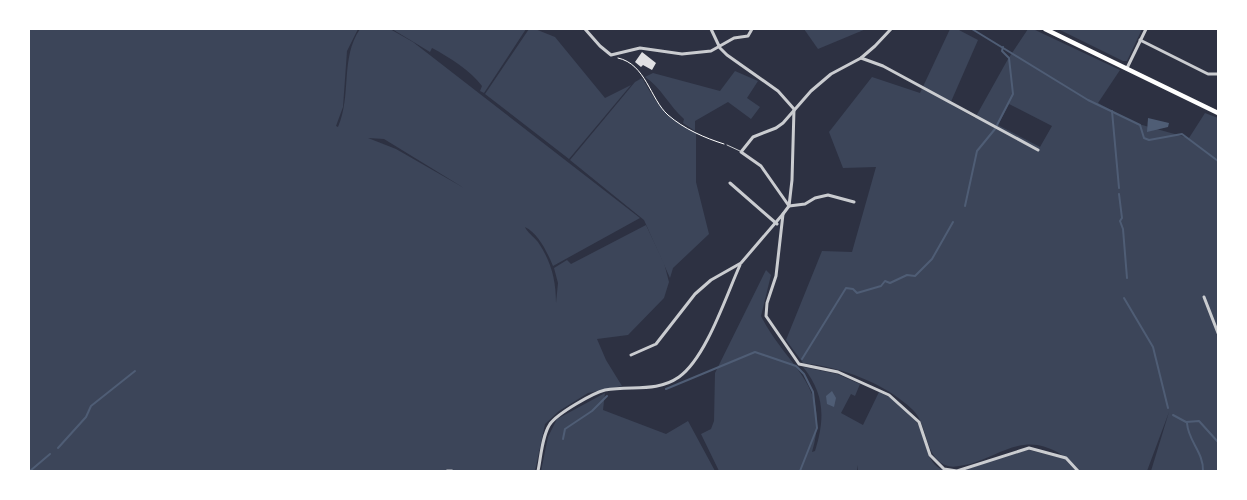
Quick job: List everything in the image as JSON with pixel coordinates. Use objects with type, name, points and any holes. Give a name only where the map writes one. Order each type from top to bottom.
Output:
[{"type":"main road","points":[[1046,29],[1218,113]]},
{"type":"street","points":[[586,29],[610,55],[640,48],[682,54],[720,48],[734,38],[748,36],[752,29]]},
{"type":"street","points":[[538,471],[547,431],[551,423],[584,400],[605,390],[658,387],[679,377],[694,363],[704,346],[741,264],[777,224],[788,206],[792,180],[794,109],[778,91],[727,55],[720,48],[711,29]]},
{"type":"street","points":[[788,206],[761,166],[741,152],[753,137],[776,128],[811,91],[831,74],[861,58],[891,29]]},
{"type":"street","points":[[1127,69],[1146,29]]},
{"type":"street","points":[[1140,40],[1208,74],[1218,74]]},
{"type":"street","points":[[861,58],[882,66],[1038,150]]},
{"type":"street","points":[[730,183],[777,224]]},
{"type":"street","points":[[788,206],[805,204],[815,198],[828,195],[854,202]]},
{"type":"street","points":[[784,214],[776,276],[767,303],[766,316],[768,323],[799,364],[838,372],[889,395],[919,422],[930,455],[944,469],[957,471],[1029,448],[1066,458],[1078,471]]},
{"type":"street","points":[[630,355],[656,344],[695,294],[711,280],[741,264]]},
{"type":"street","points":[[1204,297],[1218,333]]},
{"type":"street","points":[[447,471],[452,471]]},
{"type":"lane","points":[[727,145],[741,152]]},
{"type":"path","points":[[610,55],[622,59],[641,74],[659,106],[668,115],[701,135],[727,145]]},
{"type":"shaded area","points":[[29,29],[358,29],[347,51],[343,107],[336,126],[338,127],[345,102],[348,64],[354,40],[360,29],[390,29],[413,42],[640,218],[553,266],[538,239],[525,227],[543,249],[554,279],[556,303],[558,283],[554,268],[567,260],[571,264],[646,225],[664,263],[669,282],[664,298],[628,335],[597,339],[606,360],[622,386],[588,393],[559,411],[545,424],[535,471],[29,471]],"holes":[[[368,138],[384,139],[464,188],[396,149]]]},
{"type":"shaded area","points":[[392,29],[526,29],[484,93],[480,91],[482,86],[477,80],[459,65],[432,48],[430,52]]},
{"type":"shaded area","points":[[529,29],[535,29],[555,37],[605,98],[631,85],[569,159],[485,94]]},
{"type":"shaded area","points":[[804,29],[866,29],[818,49]]},
{"type":"shaded area","points":[[950,29],[957,29],[978,40],[950,104],[975,118],[1008,59],[1028,29],[1033,29],[1120,70],[1098,103],[1135,123],[1189,138],[1205,113],[1218,118],[1218,471],[1151,471],[1169,412],[1147,471],[1080,471],[1069,460],[1055,451],[1032,445],[1010,448],[970,464],[956,467],[948,466],[935,457],[918,417],[902,400],[862,378],[832,368],[803,363],[786,340],[822,251],[852,252],[876,167],[843,168],[829,132],[872,77],[920,93]],"holes":[[[1009,104],[1052,126],[1040,147],[998,125]]]},
{"type":"shaded area","points":[[1058,29],[1142,29],[1127,61],[1123,61]]},
{"type":"shaded area","points":[[735,71],[758,81],[747,98],[760,107],[751,119],[728,102],[695,121],[695,131],[683,123],[684,119],[645,77],[653,73],[720,91]]},
{"type":"shaded area","points":[[642,78],[658,104],[670,116],[696,133],[696,182],[709,234],[673,268],[670,278],[644,220],[570,160],[635,82]]},
{"type":"shaded area","points":[[1148,118],[1169,123],[1168,127],[1147,132]]},
{"type":"shaded area","points":[[766,270],[771,275],[761,316],[771,334],[804,378],[812,393],[816,409],[817,429],[812,452],[815,451],[818,439],[821,407],[816,387],[803,367],[837,374],[860,384],[855,396],[851,394],[841,413],[863,425],[879,392],[895,401],[906,409],[918,424],[934,464],[947,471],[858,471],[858,465],[857,471],[719,471],[701,434],[711,429],[714,421],[715,373]]},
{"type":"shaded area","points":[[832,391],[836,398],[834,407],[827,404],[826,396]]},
{"type":"shaded area","points":[[605,393],[603,410],[666,434],[688,421],[715,471],[541,471],[548,437],[557,419]]},
{"type":"shaded area","points":[[1029,450],[1065,459],[1076,471],[962,471],[1014,453]]},
{"type":"building","points":[[642,52],[656,63],[652,70],[643,65],[641,67],[635,62]]},
{"type":"waterway","points":[[972,29],[1088,100],[1140,125],[1144,138],[1149,140],[1182,134],[1218,161]]},
{"type":"waterway","points":[[997,125],[1013,94],[1009,58],[1002,51],[1003,47]]},
{"type":"waterway","points":[[1112,111],[1119,188]]},
{"type":"waterway","points":[[965,206],[977,151],[995,129]]},
{"type":"waterway","points":[[1119,194],[1122,218],[1120,221],[1123,229],[1127,278]]},
{"type":"waterway","points":[[802,359],[846,288],[853,289],[857,293],[881,286],[885,281],[890,283],[907,275],[915,276],[932,259],[953,222]]},
{"type":"waterway","points":[[1124,298],[1153,347],[1168,408]]},
{"type":"waterway","points":[[666,389],[755,352],[796,366],[804,374],[813,392],[817,428],[800,471]]},
{"type":"waterway","points":[[58,448],[86,417],[91,406],[135,371]]},
{"type":"waterway","points":[[563,439],[565,429],[592,411],[607,396]]},
{"type":"waterway","points":[[1173,415],[1186,422],[1199,421],[1218,442]]},
{"type":"waterway","points":[[1187,423],[1190,436],[1201,458],[1203,471]]},
{"type":"waterway","points":[[30,471],[50,454]]}]
